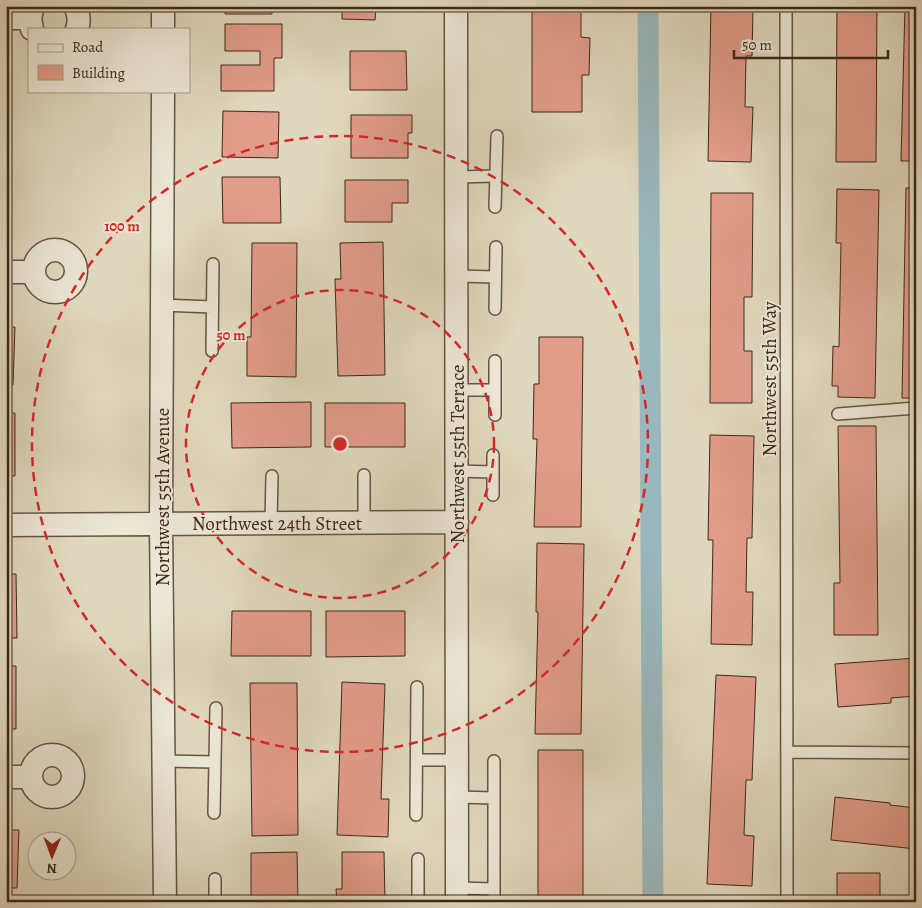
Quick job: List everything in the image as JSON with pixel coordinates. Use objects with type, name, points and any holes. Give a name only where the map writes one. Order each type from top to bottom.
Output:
[{"type":"street","points":[[75,6],[78,11],[79,20],[77,28]]},
{"type":"street","points":[[163,6],[163,28]]},
{"type":"street","name":"Northwest 55th Terrace","points":[[456,6],[457,895]]},
{"type":"street","points":[[6,18],[32,18]]},
{"type":"street","name":"Northwest 55th Avenue","points":[[163,92],[161,524],[165,902]]},
{"type":"street","points":[[6,272],[33,272]]},
{"type":"street","name":"Northwest 24th Street","points":[[6,525],[457,522]]},
{"type":"street","points":[[6,777],[32,776]]},
{"type":"lane","name":"Northwest 55th Way","points":[[786,6],[787,902]]},
{"type":"lane","points":[[495,207],[497,136]]},
{"type":"lane","points":[[457,177],[496,176]]},
{"type":"lane","points":[[494,309],[496,247]]},
{"type":"lane","points":[[212,351],[213,264]]},
{"type":"lane","points":[[457,276],[495,277]]},
{"type":"lane","points":[[162,305],[212,307]]},
{"type":"lane","points":[[495,361],[495,415]]},
{"type":"lane","points":[[457,390],[495,390]]},
{"type":"lane","points":[[838,414],[916,408]]},
{"type":"lane","points":[[493,455],[493,495]]},
{"type":"lane","points":[[457,472],[493,472]]},
{"type":"lane","points":[[364,475],[364,523]]},
{"type":"lane","points":[[271,523],[272,476]]},
{"type":"lane","points":[[416,815],[418,687]]},
{"type":"lane","points":[[214,813],[216,708]]},
{"type":"lane","points":[[787,752],[916,753]]},
{"type":"lane","points":[[417,760],[457,760]]},
{"type":"lane","points":[[163,761],[215,762]]},
{"type":"lane","points":[[494,761],[494,902]]},
{"type":"lane","points":[[457,797],[494,798]]},
{"type":"lane","points":[[418,859],[418,902]]},
{"type":"lane","points":[[215,879],[215,902]]},
{"type":"lane","points":[[457,895],[494,888]]},
{"type":"building","points":[[225,6],[272,6],[272,14],[225,14]]},
{"type":"building","points":[[342,6],[376,6],[375,20],[342,19]]},
{"type":"building","points":[[532,6],[581,6],[581,37],[590,38],[589,75],[582,75],[582,112],[532,112]]},
{"type":"building","points":[[711,6],[753,6],[752,56],[746,56],[745,107],[753,107],[751,162],[708,161]]},
{"type":"building","points":[[837,6],[877,6],[876,162],[836,162]]},
{"type":"building","points":[[905,6],[916,6],[916,161],[901,161]]},
{"type":"building","points":[[225,24],[282,24],[282,58],[274,58],[274,91],[221,91],[221,65],[260,65],[260,51],[225,51]]},
{"type":"building","points":[[350,51],[406,51],[407,90],[350,90]]},
{"type":"building","points":[[223,111],[279,112],[278,158],[222,157]]},
{"type":"building","points":[[351,115],[412,115],[412,133],[408,133],[408,158],[351,158]]},
{"type":"building","points":[[222,177],[280,177],[281,223],[223,223]]},
{"type":"building","points":[[345,180],[408,180],[408,203],[392,203],[392,222],[345,222]]},
{"type":"building","points":[[906,188],[916,188],[916,398],[902,398]]},
{"type":"building","points":[[837,189],[879,190],[875,398],[838,397],[838,386],[832,386],[833,346],[839,347],[841,243],[836,243]]},
{"type":"building","points":[[711,193],[753,193],[752,297],[744,297],[744,351],[752,351],[752,403],[710,403]]},
{"type":"building","points":[[383,242],[385,375],[338,376],[335,279],[341,279],[340,243]]},
{"type":"building","points":[[252,243],[297,243],[296,377],[247,376],[247,337],[251,337]]},
{"type":"building","points":[[6,327],[15,327],[13,385],[6,384]]},
{"type":"building","points":[[539,337],[583,337],[581,527],[534,527],[537,439],[533,439],[534,384],[539,384]]},
{"type":"building","points":[[311,402],[311,447],[232,448],[231,403]]},
{"type":"building","points":[[325,403],[405,403],[405,447],[325,447]]},
{"type":"building","points":[[6,413],[15,413],[15,476],[6,476]]},
{"type":"building","points":[[838,426],[876,426],[878,635],[834,635],[834,583],[840,583]]},
{"type":"building","points":[[710,435],[754,436],[752,538],[747,538],[746,592],[753,592],[752,645],[711,644],[713,540],[708,540]]},
{"type":"building","points":[[537,543],[584,544],[581,734],[535,734],[538,612],[536,612]]},
{"type":"building","points":[[6,574],[16,574],[17,638],[6,638]]},
{"type":"building","points":[[232,611],[311,611],[311,656],[231,656]]},
{"type":"building","points":[[326,611],[405,611],[405,656],[326,657]]},
{"type":"building","points":[[916,658],[916,696],[891,698],[891,703],[838,707],[835,664]]},
{"type":"building","points":[[6,666],[16,666],[16,729],[6,729]]},
{"type":"building","points":[[716,675],[756,677],[752,780],[746,780],[744,835],[754,836],[752,886],[707,884]]},
{"type":"building","points":[[342,682],[385,684],[381,799],[389,799],[388,837],[337,835]]},
{"type":"building","points":[[250,683],[297,683],[298,835],[252,836]]},
{"type":"building","points":[[538,750],[583,750],[583,902],[538,902]]},
{"type":"building","points":[[835,797],[916,808],[916,849],[831,840]]},
{"type":"building","points":[[6,830],[19,830],[17,888],[6,888]]},
{"type":"building","points":[[297,852],[298,902],[251,902],[251,853]]},
{"type":"building","points":[[342,852],[384,852],[385,902],[337,902],[336,889],[342,889]]},
{"type":"building","points":[[837,873],[880,873],[880,902],[837,902]]},
{"type":"waterway","points":[[648,6],[653,902]]}]
